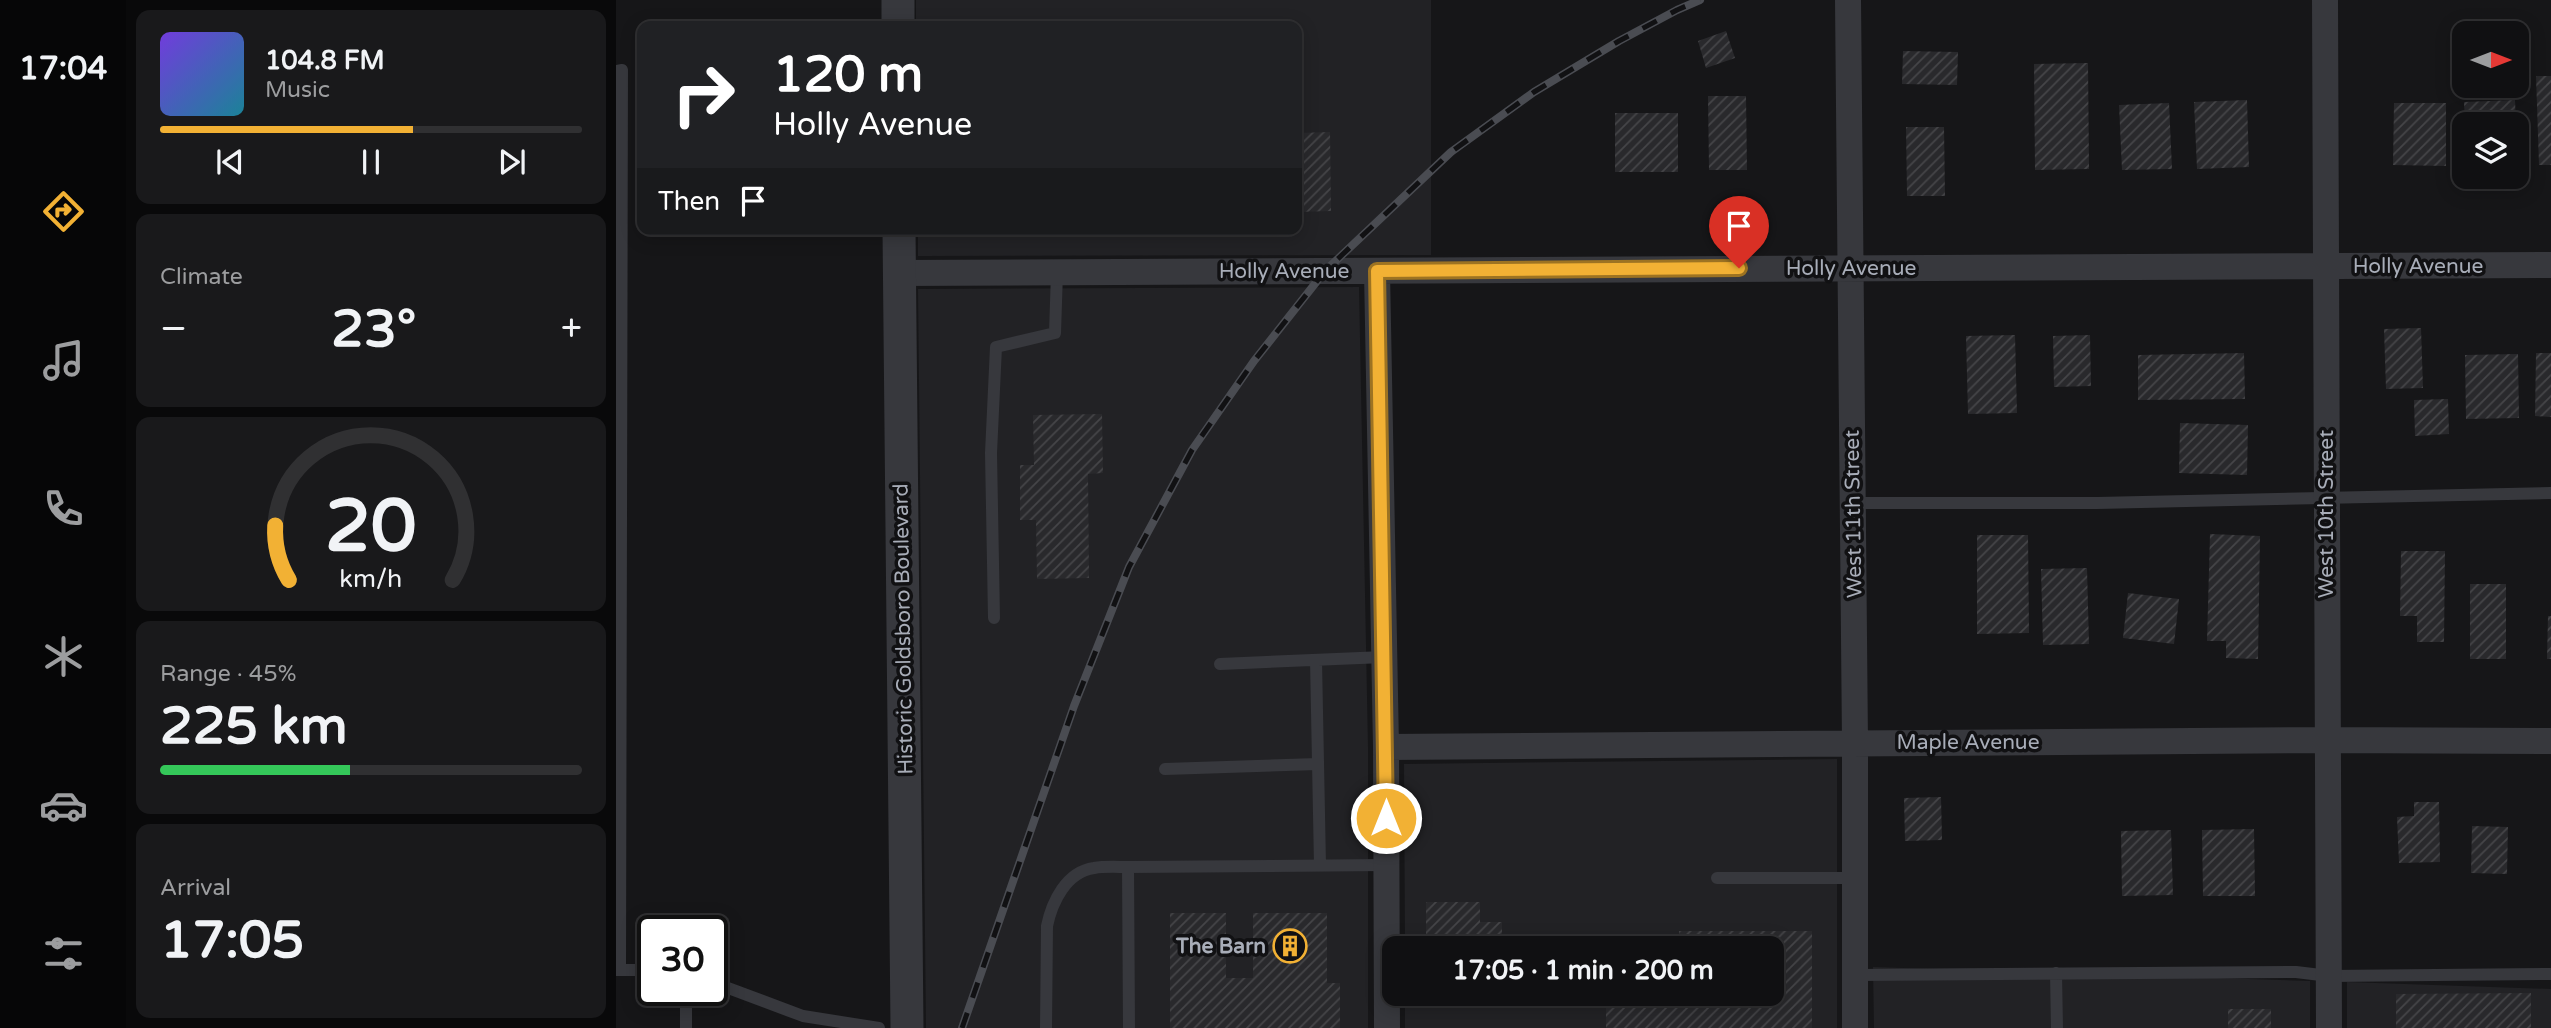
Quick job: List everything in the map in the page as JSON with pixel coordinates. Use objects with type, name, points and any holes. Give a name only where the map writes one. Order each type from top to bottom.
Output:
[{"type":"street","points":[[898,0],[898,21]]},
{"type":"street","name":"West 11th Street","points":[[1848,0],[1855,1028]]},
{"type":"street","name":"West 10th Street","points":[[2325,0],[2329,1028]]},
{"type":"street","name":"Historic Goldsboro Boulevard","points":[[899,235],[907,1028]]},
{"type":"street","name":"Holly Avenue","points":[[900,273],[2551,265]]},
{"type":"street","points":[[1377,271],[1386,747],[1387,1028]]},
{"type":"street","name":"Maple Avenue","points":[[1386,747],[2328,740],[2551,741]]},
{"type":"lane","points":[[616,71],[622,70],[618,971],[637,971]]},
{"type":"lane","points":[[994,618],[991,453],[996,346],[1055,333],[1057,272]]},
{"type":"lane","points":[[1853,503],[2326,500],[2551,493]]},
{"type":"lane","points":[[1220,664],[1384,657]]},
{"type":"lane","points":[[1316,660],[1320,865]]},
{"type":"lane","points":[[1165,769],[1318,764]]},
{"type":"lane","points":[[1046,1028],[1047,926],[1053,903],[1066,884],[1084,871],[1093,868],[1128,867],[1387,865]]},
{"type":"lane","points":[[1128,867],[1129,1028]]},
{"type":"lane","points":[[1717,878],[1855,878]]},
{"type":"lane","points":[[1855,975],[2296,972],[2329,976],[2551,974]]},
{"type":"lane","points":[[2056,973],[2057,1028]]},
{"type":"lane","points":[[728,988],[803,1016],[879,1028]]},
{"type":"lane","points":[[686,1028],[687,1006]]},
{"type":"shaded area","points":[[916,0],[1431,0],[1431,255],[918,256],[918,235],[1302,235],[1302,21],[916,21]]},
{"type":"shaded area","points":[[1359,287],[1368,747],[1368,1028],[926,1028],[918,289]]},
{"type":"shaded area","points":[[1837,759],[1837,1028],[1405,1028],[1405,1006],[1784,1006],[1784,936],[1405,936],[1404,764]]},
{"type":"shaded area","points":[[1873,967],[2310,981],[2310,1028],[1874,1028]]},
{"type":"shaded area","points":[[2347,982],[2551,989],[2551,1028],[2347,1028]]},
{"type":"building","points":[[1726,31],[1735,58],[1706,68],[1698,41]]},
{"type":"building","points":[[1903,51],[1958,52],[1957,85],[1902,84]]},
{"type":"building","points":[[2088,63],[2089,169],[2035,170],[2034,64]]},
{"type":"building","points":[[2536,76],[2551,76],[2551,165],[2539,165]]},
{"type":"building","points":[[1708,96],[1746,96],[1747,170],[1709,170]]},
{"type":"building","points":[[2247,100],[2249,167],[2197,169],[2194,102]]},
{"type":"building","points":[[2515,100],[2516,112],[2464,112],[2464,102]]},
{"type":"building","points":[[2169,103],[2172,169],[2122,170],[2119,105]]},
{"type":"building","points":[[2394,103],[2446,103],[2446,166],[2393,165]]},
{"type":"building","points":[[1615,113],[1678,113],[1678,172],[1615,172]]},
{"type":"building","points":[[1906,127],[1944,127],[1945,196],[1907,196]]},
{"type":"building","points":[[1330,132],[1331,211],[1302,212],[1302,133]]},
{"type":"building","points":[[2421,328],[2423,388],[2386,389],[2384,329]]},
{"type":"building","points":[[2015,335],[2017,413],[1968,414],[1966,336]]},
{"type":"building","points":[[2090,335],[2091,386],[2054,387],[2053,336]]},
{"type":"building","points":[[2244,353],[2245,399],[2138,400],[2138,355]]},
{"type":"building","points":[[2536,353],[2551,353],[2551,417],[2535,416]]},
{"type":"building","points":[[2518,354],[2519,418],[2466,419],[2465,355]]},
{"type":"building","points":[[2448,399],[2449,434],[2415,436],[2414,400]]},
{"type":"building","points":[[1102,414],[1103,473],[1088,474],[1089,578],[1037,579],[1036,520],[1020,520],[1020,465],[1034,465],[1033,415]]},
{"type":"building","points":[[2180,423],[2248,425],[2247,475],[2179,473]]},
{"type":"building","points":[[2210,534],[2260,536],[2258,659],[2226,658],[2226,641],[2207,641]]},
{"type":"building","points":[[1977,535],[2028,535],[2029,633],[1977,634]]},
{"type":"building","points":[[2401,551],[2445,551],[2444,642],[2417,642],[2417,616],[2400,616]]},
{"type":"building","points":[[2087,568],[2089,644],[2043,645],[2041,569]]},
{"type":"building","points":[[2470,584],[2506,584],[2506,659],[2470,659]]},
{"type":"building","points":[[2128,593],[2179,599],[2174,644],[2123,638]]},
{"type":"building","points":[[2548,616],[2551,616],[2551,659],[2547,659]]},
{"type":"building","points":[[1941,797],[1942,840],[1905,841],[1904,798]]},
{"type":"building","points":[[2414,802],[2439,802],[2440,862],[2399,863],[2397,817],[2414,816]]},
{"type":"building","points":[[2472,826],[2508,827],[2507,874],[2471,873]]},
{"type":"building","points":[[2254,829],[2255,896],[2203,896],[2202,830]]},
{"type":"building","points":[[2171,830],[2173,895],[2122,896],[2121,831]]},
{"type":"building","points":[[1426,902],[1480,902],[1480,922],[1502,922],[1502,936],[1426,936]]},
{"type":"building","name":"The Barn","points":[[1170,913],[1226,913],[1226,978],[1253,978],[1253,913],[1327,913],[1327,983],[1340,983],[1340,1028],[1170,1028]]},
{"type":"building","points":[[1679,931],[1812,931],[1812,1028],[1606,1028],[1606,1006],[1784,1006],[1784,936],[1679,936]]},
{"type":"building","points":[[2531,993],[2531,1028],[2396,1028],[2396,994]]},
{"type":"building","points":[[2228,1009],[2271,1009],[2271,1028],[2228,1028]]},
{"type":"railway","points":[[962,1028],[1074,706],[1129,567],[1192,450],[1254,361],[1325,271],[1451,152],[1534,92],[1619,41],[1700,0]]},
{"type":"place","name":"The Barn","points":[[1290,946]]},
{"type":"route","points":[[1386,818],[1377,271],[1739,268]]}]
